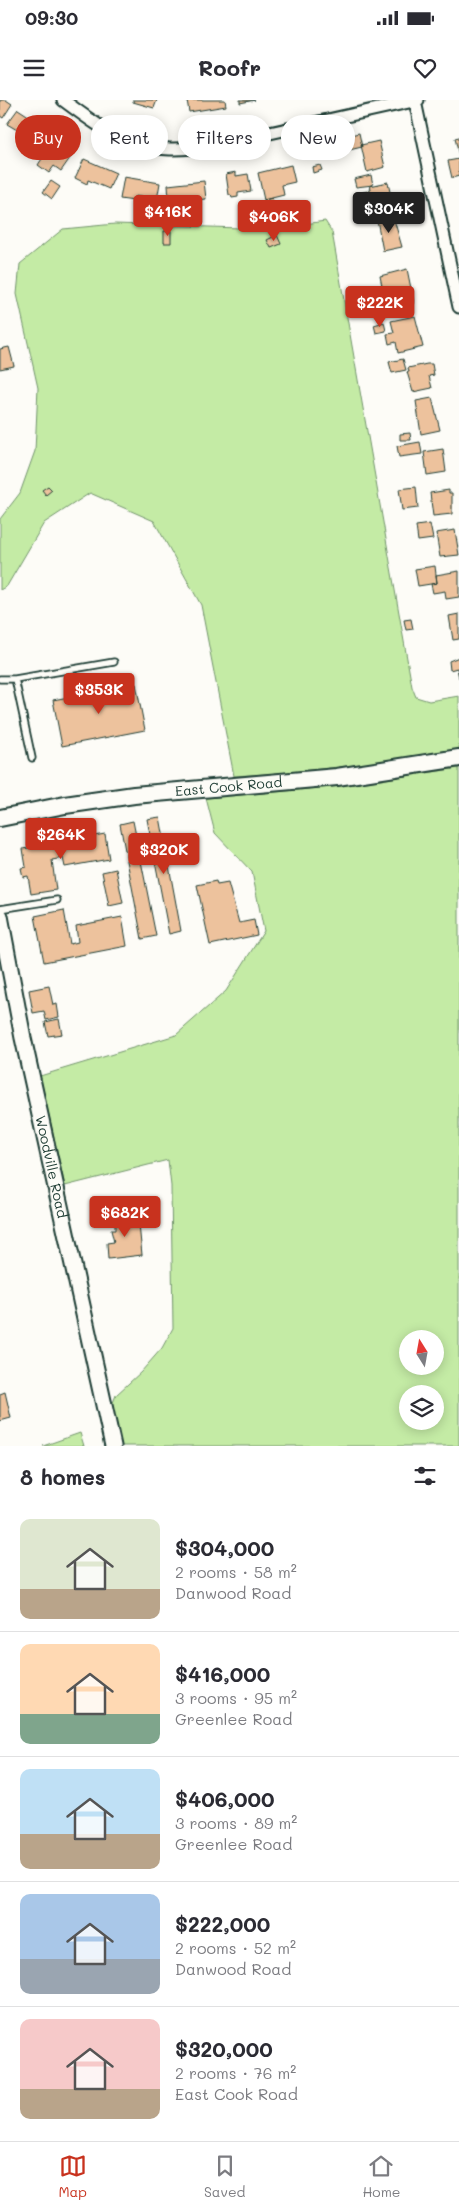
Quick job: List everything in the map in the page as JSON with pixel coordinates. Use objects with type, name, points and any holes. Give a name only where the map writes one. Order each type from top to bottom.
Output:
[{"type":"main road","name":"East Cook Road","points":[[0,818],[134,795],[337,777],[459,758]]},
{"type":"street","points":[[63,100],[114,136],[158,148],[183,150],[211,146],[417,100],[459,307]]},
{"type":"street","name":"Woodville Road","points":[[0,917],[23,1038],[113,1446]]},
{"type":"lane","points":[[0,679],[15,679],[114,662]]},
{"type":"lane","points":[[15,679],[32,758]]},
{"type":"lane","points":[[0,910],[57,900]]},
{"type":"green space","points":[[325,221],[332,232],[412,687],[416,697],[429,701],[459,696],[459,750],[347,766],[234,776],[201,605],[154,521],[90,493],[44,523],[7,586],[0,590],[0,519],[20,493],[35,451],[38,388],[17,294],[20,264],[63,229],[115,224],[272,229]]},
{"type":"green space","points":[[459,768],[459,1446],[119,1446],[111,1408],[116,1395],[141,1372],[162,1348],[173,1328],[171,1186],[168,1160],[65,1186],[40,1076],[176,1035],[226,991],[264,931],[252,872],[215,833],[206,798],[332,787]]},
{"type":"green space","points":[[80,1433],[84,1446],[43,1446]]},
{"type":"building","points":[[0,100],[6,100],[12,104],[3,118],[0,116]]},
{"type":"building","points":[[133,100],[157,100],[154,108],[133,102]]},
{"type":"building","points":[[187,100],[225,100],[226,106],[189,112]]},
{"type":"building","points":[[240,100],[255,100],[240,103]]},
{"type":"building","points":[[18,109],[27,115],[15,115],[15,129],[7,124]]},
{"type":"building","points":[[359,133],[362,147],[355,149],[355,134]]},
{"type":"building","points":[[459,137],[459,156],[455,138]]},
{"type":"building","points":[[379,141],[385,167],[367,172],[361,145]]},
{"type":"building","points":[[84,159],[116,173],[109,189],[88,180],[87,184],[75,178]]},
{"type":"building","points":[[459,159],[459,176],[452,178],[448,161]]},
{"type":"building","points":[[41,160],[69,160],[61,171],[54,166],[49,173],[38,165]]},
{"type":"building","points":[[291,165],[295,182],[282,185],[284,195],[264,200],[258,173]]},
{"type":"building","points":[[320,165],[322,170],[313,173],[312,167]]},
{"type":"building","points":[[236,172],[236,176],[248,174],[251,191],[238,193],[238,197],[232,198],[229,195],[226,174]]},
{"type":"building","points":[[371,175],[373,185],[356,187],[354,179]]},
{"type":"building","points":[[124,177],[160,183],[157,200],[135,196],[134,201],[120,199]]},
{"type":"building","points":[[51,181],[60,187],[52,199],[43,192]]},
{"type":"building","points":[[204,181],[206,199],[169,202],[168,185]]},
{"type":"building","points":[[388,182],[393,207],[375,211],[374,206],[359,210],[356,194],[371,190],[370,186]]},
{"type":"building","points":[[272,198],[274,204],[266,206],[264,200]]},
{"type":"building","points":[[393,216],[402,247],[383,251],[377,220]]},
{"type":"building","points":[[164,231],[171,231],[171,243],[164,243]]},
{"type":"building","points":[[277,235],[281,244],[271,248],[267,240]]},
{"type":"building","points":[[407,269],[414,303],[396,307],[393,294],[384,296],[380,276]]},
{"type":"building","points":[[415,316],[423,347],[398,353],[396,342],[389,344],[387,334],[394,333],[391,321]]},
{"type":"building","points":[[384,322],[386,331],[376,333],[374,325]]},
{"type":"building","points":[[9,347],[14,366],[0,369],[0,349]]},
{"type":"building","points":[[403,359],[406,370],[392,373],[389,362]]},
{"type":"building","points":[[432,364],[434,375],[429,376],[432,388],[413,392],[407,372],[409,372],[408,368]]},
{"type":"building","points":[[432,398],[440,430],[421,434],[416,401]]},
{"type":"building","points":[[410,433],[411,440],[400,440],[400,434]]},
{"type":"building","points":[[420,442],[422,454],[399,457],[397,446]]},
{"type":"building","points":[[443,449],[446,472],[427,475],[424,452]]},
{"type":"building","points":[[48,486],[52,490],[46,495],[42,490]]},
{"type":"building","points":[[416,487],[418,508],[402,510],[399,489]]},
{"type":"building","points":[[449,490],[449,493],[452,493],[452,514],[433,516],[430,493]]},
{"type":"building","points":[[430,524],[433,539],[418,541],[416,526]]},
{"type":"building","points":[[455,530],[459,555],[440,557],[436,533]]},
{"type":"building","points":[[435,566],[437,583],[418,586],[415,569]]},
{"type":"building","points":[[459,571],[459,597],[446,599],[445,591],[433,593],[431,584],[437,583],[436,575]]},
{"type":"building","points":[[459,614],[459,639],[453,640],[449,616]]},
{"type":"building","points":[[411,619],[413,629],[406,630],[404,620]]},
{"type":"building","points":[[459,657],[459,678],[457,668],[450,670],[449,661]]},
{"type":"building","points":[[136,684],[145,730],[62,746],[53,700]]},
{"type":"building","points":[[160,817],[181,931],[169,934],[147,819]]},
{"type":"building","points":[[133,821],[156,936],[142,939],[120,824]]},
{"type":"building","points":[[105,834],[109,859],[65,867],[63,858],[52,860],[56,890],[31,894],[28,876],[23,877],[21,868],[26,867],[23,849]]},
{"type":"building","points":[[116,869],[123,903],[109,906],[102,872]]},
{"type":"building","points":[[216,881],[217,885],[228,883],[239,923],[254,920],[257,935],[210,945],[197,885]]},
{"type":"building","points":[[64,910],[70,944],[78,942],[76,926],[122,917],[127,946],[44,962],[35,916]]},
{"type":"building","points":[[49,986],[53,1005],[57,1004],[59,1017],[46,1020],[44,1011],[33,1013],[29,990]]},
{"type":"building","points":[[59,1019],[62,1034],[48,1036],[45,1022]]},
{"type":"building","points":[[138,1214],[142,1255],[108,1259],[107,1243],[114,1242],[111,1230],[115,1230],[115,1216]]},
{"type":"building","points":[[5,1392],[11,1418],[0,1421],[0,1394]]}]
